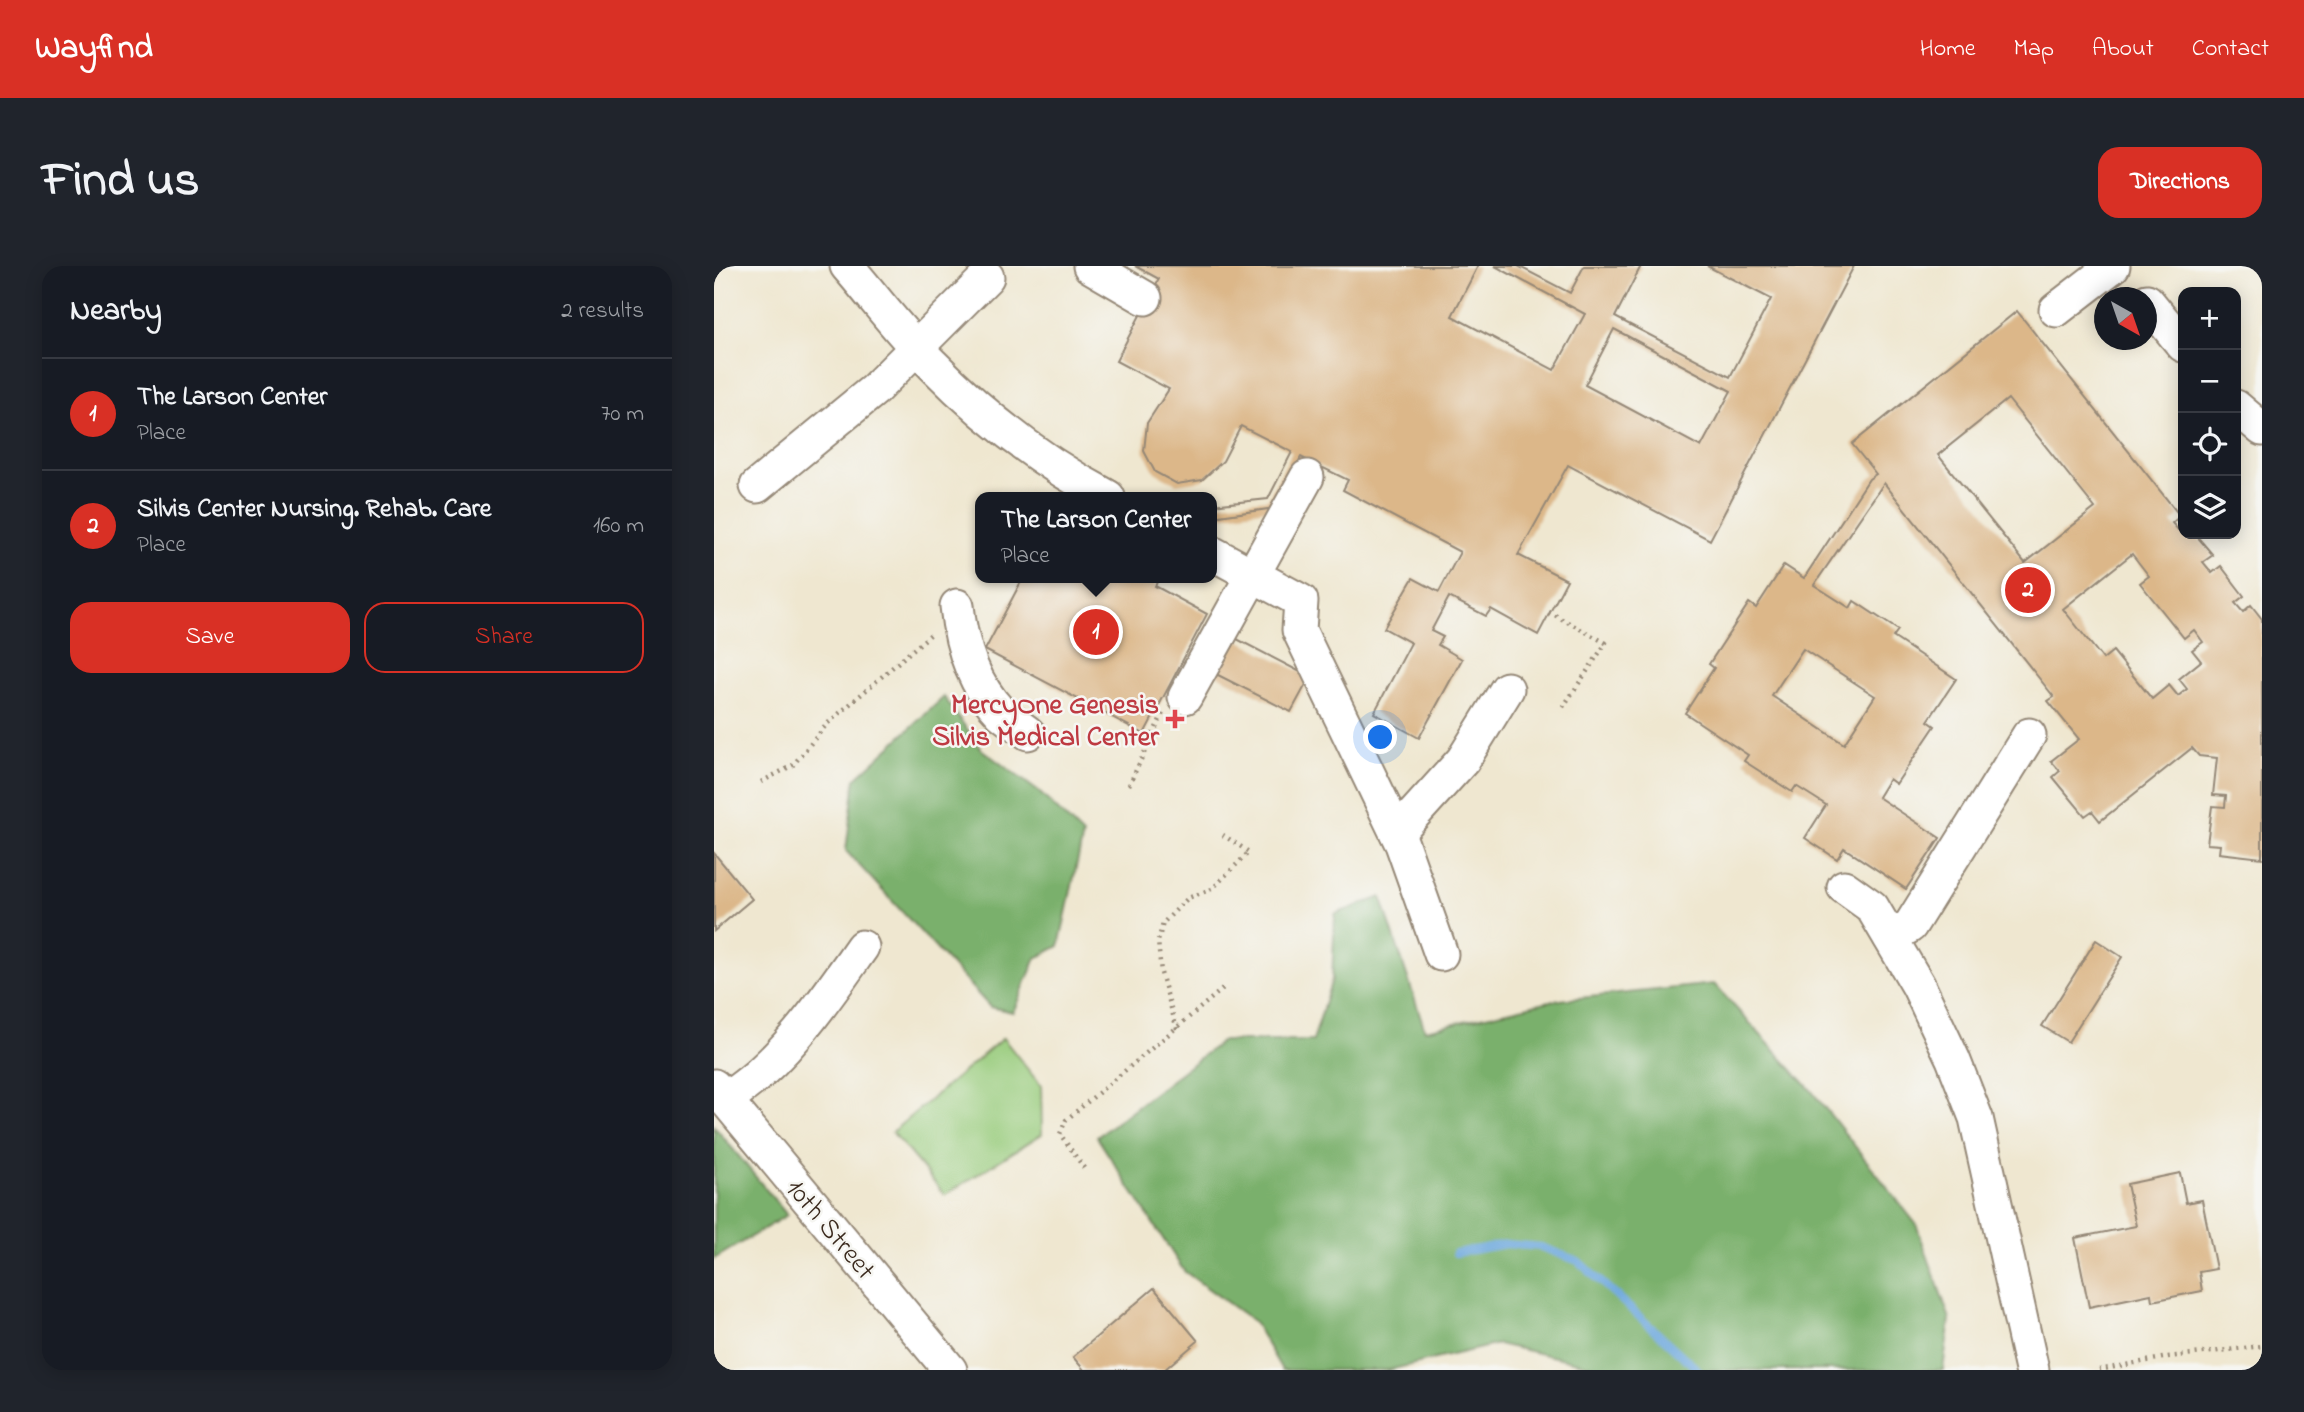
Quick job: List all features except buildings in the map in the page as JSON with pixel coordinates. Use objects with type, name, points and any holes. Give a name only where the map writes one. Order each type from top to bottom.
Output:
[{"type":"street","points":[[847,266],[931,364],[1031,450],[1098,492]]},
{"type":"street","points":[[1090,266],[1145,298]]},
{"type":"street","points":[[2056,310],[2115,266],[2134,287]]},
{"type":"street","points":[[757,486],[874,390],[987,277]]},
{"type":"street","points":[[2157,314],[2178,339]]},
{"type":"street","points":[[2241,411],[2262,429]]},
{"type":"street","points":[[1174,705],[1307,477]]},
{"type":"street","points":[[1217,556],[1301,601],[1299,630],[1397,833],[1441,954]]},
{"type":"street","points":[[958,613],[970,664],[985,692],[1002,713],[1028,733]]},
{"type":"street","points":[[1397,833],[1463,760],[1507,689]]},
{"type":"street","points":[[1890,937],[1910,926],[2029,735]]},
{"type":"street","points":[[1844,887],[1872,907],[1918,985],[1953,1059],[1976,1118],[2032,1370]]},
{"type":"street","points":[[720,1093],[761,1073],[808,1022],[862,947]]},
{"type":"street","name":"10th Street","points":[[720,1093],[950,1370]]},
{"type":"path","points":[[1549,612],[1606,643],[1561,710]]},
{"type":"path","points":[[761,782],[793,765],[827,724],[958,613]]},
{"type":"path","points":[[1129,785],[1174,705]]},
{"type":"path","points":[[1177,1029],[1161,973],[1158,942],[1163,923],[1188,898],[1212,889],[1249,852],[1223,835]]},
{"type":"path","points":[[1084,1168],[1060,1134],[1066,1120],[1225,987]]},
{"type":"path","points":[[2099,1370],[2168,1357],[2262,1346]]},
{"type":"green space","points":[[944,697],[981,749],[1039,792],[1083,835],[1059,946],[1036,958],[1013,1012],[990,1007],[846,851],[855,779]]},
{"type":"green space","points":[[1381,897],[1425,1030],[1550,1001],[1714,984],[1810,1089],[1916,1224],[1950,1319],[1943,1370],[1612,1370],[1498,1344],[1389,1370],[1282,1370],[1254,1322],[1184,1271],[1097,1137],[1222,1041],[1313,1041],[1332,979],[1335,914]]},
{"type":"green space","points":[[1003,1038],[1041,1086],[1042,1134],[945,1195],[892,1132]]},
{"type":"green space","points":[[714,1126],[787,1215],[714,1259]]},
{"type":"waterway","points":[[1456,1253],[1506,1244],[1541,1247],[1578,1261],[1698,1370]]},
{"type":"place","name":"Silvis Center Nursing. Rehab. Care","points":[[2028,590]]},
{"type":"place","name":"The Larson Center","points":[[1096,632]]},
{"type":"place","name":"MercyOne Genesis Silvis Medical Center","points":[[1175,719]]}]
